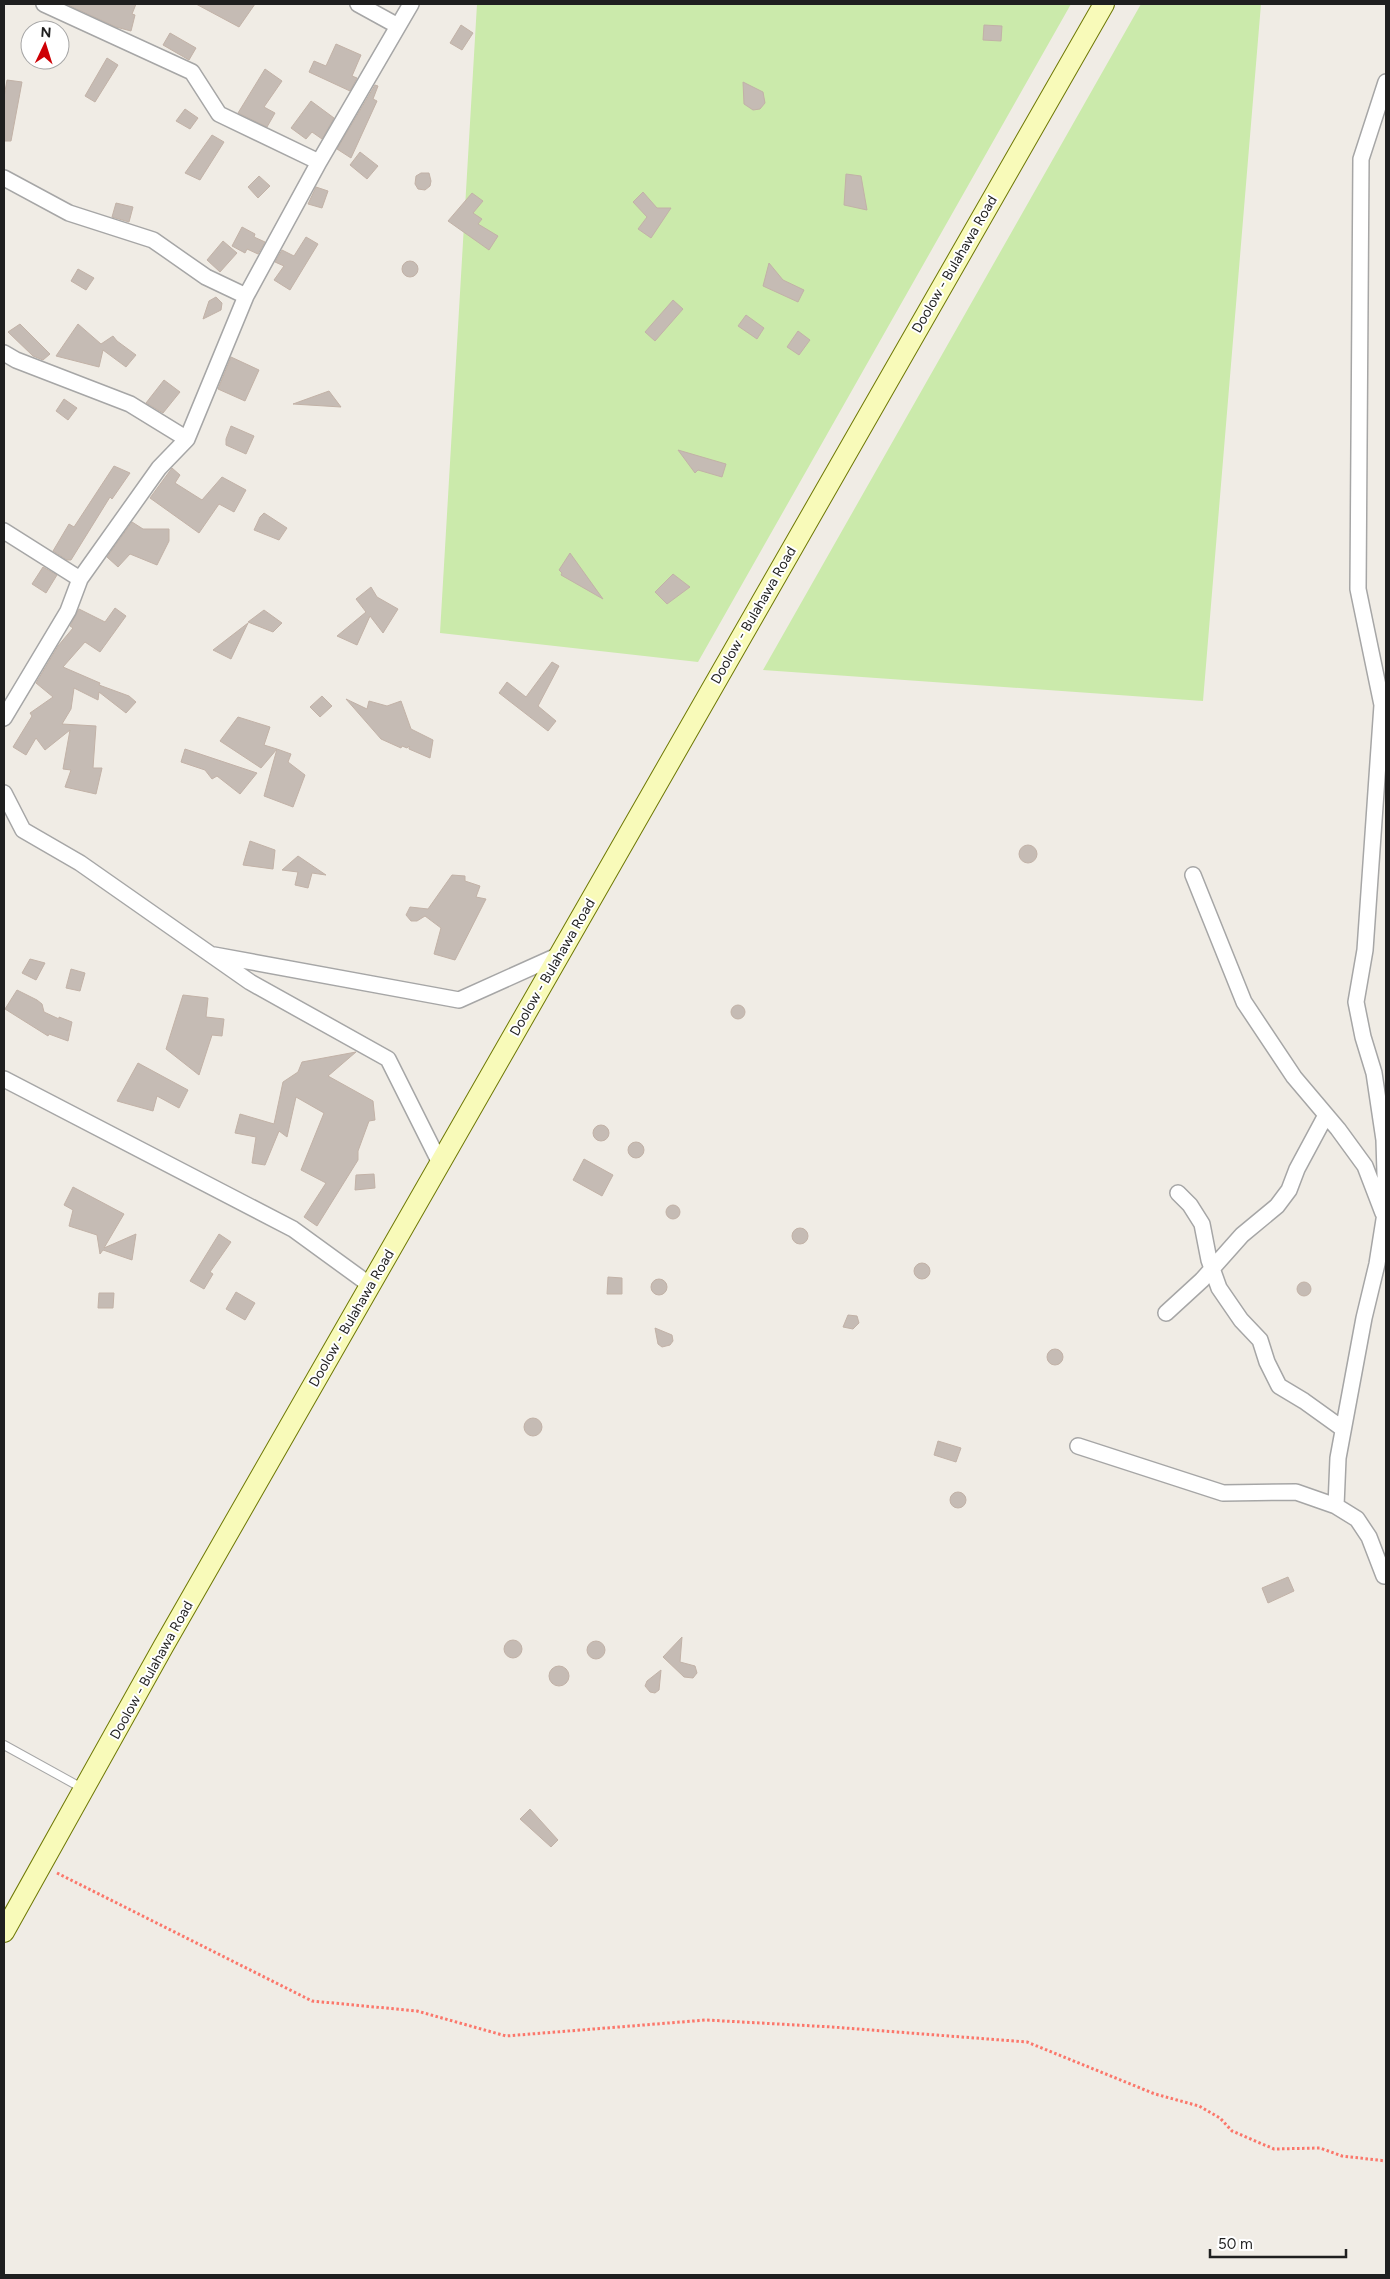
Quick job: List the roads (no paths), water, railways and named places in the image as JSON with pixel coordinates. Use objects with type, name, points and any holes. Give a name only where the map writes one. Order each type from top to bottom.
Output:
[{"type":"main road","name":"Doolow - Bulahawa Road","points":[[4,1932],[370,1285],[1104,4]]},
{"type":"street","points":[[44,4],[192,72],[219,114],[319,162]]},
{"type":"street","points":[[358,4],[398,26]]},
{"type":"street","points":[[4,718],[68,611],[80,579],[160,468],[187,439],[246,296],[319,162],[411,4]]},
{"type":"street","points":[[1336,1506],[1338,1458],[1342,1429],[1364,1318],[1377,1264],[1386,1206],[1384,1140],[1374,1073],[1363,1037],[1356,1002],[1365,950],[1382,705],[1358,589],[1361,159],[1386,82]]},
{"type":"street","points":[[4,178],[69,213],[153,240],[206,277],[246,296]]},
{"type":"street","points":[[4,353],[16,360],[130,404],[187,439]]},
{"type":"street","points":[[4,531],[80,579]]},
{"type":"street","points":[[4,793],[23,830]]},
{"type":"street","points":[[4,819],[80,863],[250,982],[388,1059],[440,1163]]},
{"type":"street","points":[[1193,875],[1244,1002],[1294,1077],[1326,1115],[1364,1166],[1384,1218]]},
{"type":"street","points":[[208,954],[459,1000],[559,955]]},
{"type":"street","points":[[4,1079],[293,1229],[370,1285]]},
{"type":"street","points":[[1166,1312],[1212,1269],[1242,1234],[1277,1206],[1289,1190],[1297,1169],[1326,1115]]},
{"type":"street","points":[[1178,1193],[1190,1205],[1202,1224],[1208,1260],[1219,1288],[1241,1320],[1260,1340],[1267,1362],[1279,1386],[1304,1401],[1342,1429]]},
{"type":"street","points":[[1078,1446],[1224,1493],[1296,1492],[1336,1506],[1358,1519],[1369,1537],[1384,1576]]},
{"type":"lane","points":[[4,1745],[84,1789]]}]
